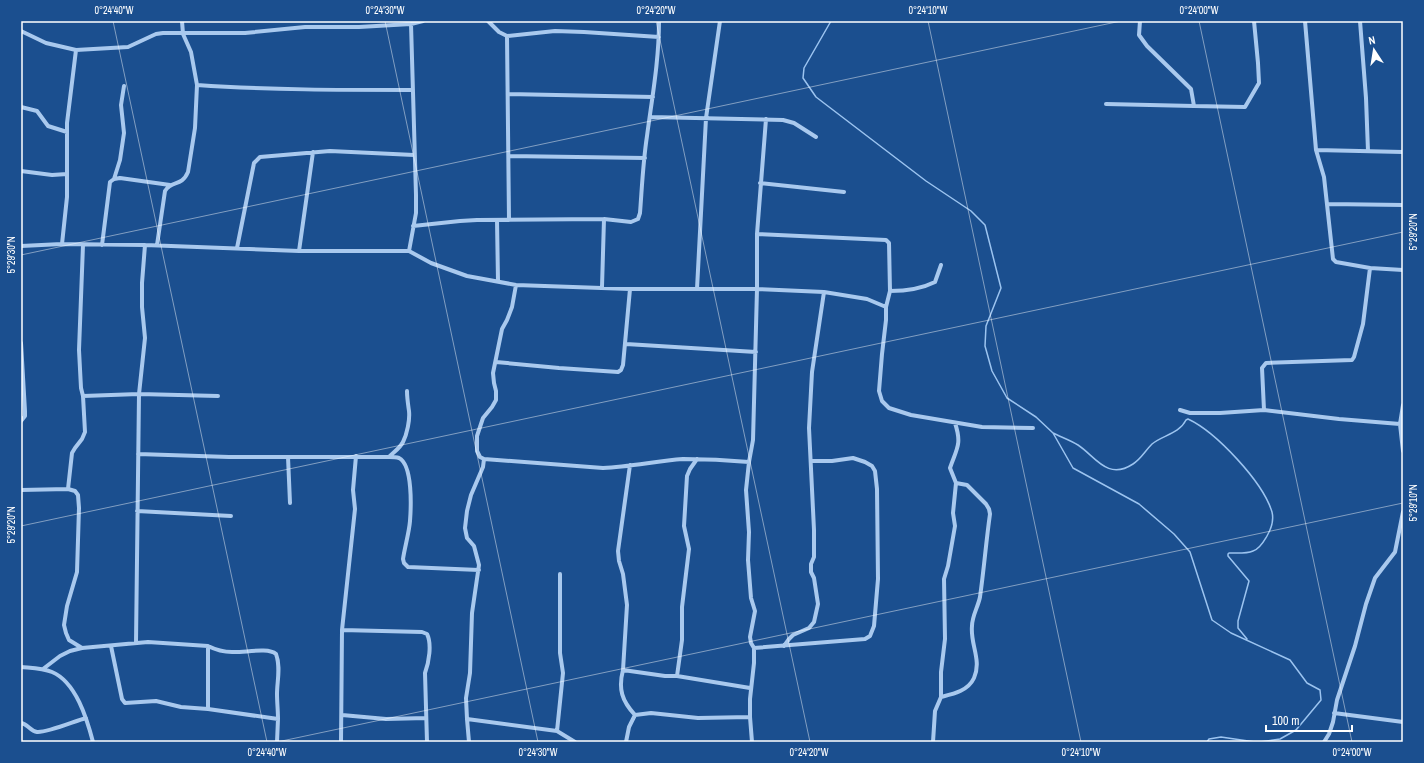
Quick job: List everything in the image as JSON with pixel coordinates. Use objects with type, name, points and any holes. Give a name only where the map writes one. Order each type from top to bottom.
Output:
[{"type":"street","points":[[114,179],[120,178],[170,185],[182,181],[188,172],[195,128],[198,85],[191,52],[183,34],[182,21]]},
{"type":"street","points":[[21,31],[46,43],[76,50],[128,47],[156,34],[245,33],[305,27],[359,27],[410,24],[423,21]]},
{"type":"street","points":[[488,21],[498,32],[507,36],[555,31],[658,37]]},
{"type":"street","points":[[413,226],[460,221],[604,219],[631,222],[638,219],[640,213],[653,97],[658,21]]},
{"type":"street","points":[[697,289],[706,118],[720,21]]},
{"type":"street","points":[[1140,21],[1139,35],[1147,46],[1191,89],[1194,106]]},
{"type":"street","points":[[1106,104],[1244,107],[1259,83],[1254,21]]},
{"type":"street","points":[[1305,21],[1316,150],[1324,177],[1333,259],[1336,262],[1370,268],[1403,270]]},
{"type":"street","points":[[1360,21],[1366,98],[1368,151]]},
{"type":"street","points":[[409,251],[416,213],[410,24]]},
{"type":"street","points":[[507,36],[509,220]]},
{"type":"street","points":[[62,244],[67,196],[67,132],[76,50]]},
{"type":"street","points":[[198,85],[264,89],[412,90]]},
{"type":"street","points":[[102,245],[110,182],[114,179],[120,160],[124,133],[121,105],[124,86]]},
{"type":"street","points":[[508,94],[653,97]]},
{"type":"street","points":[[21,108],[36,111],[48,126],[67,132]]},
{"type":"street","points":[[650,117],[783,120],[794,124],[816,137]]},
{"type":"street","points":[[752,742],[750,688],[754,663],[754,648],[751,644],[750,637],[755,611],[751,598],[748,560],[749,532],[746,490],[752,440],[756,352],[757,234],[766,119]]},
{"type":"street","points":[[1316,150],[1403,152]]},
{"type":"street","points":[[237,248],[254,163],[260,157],[313,152],[414,155]]},
{"type":"street","points":[[299,251],[313,152]]},
{"type":"street","points":[[509,156],[645,158]]},
{"type":"street","points":[[21,170],[52,174],[67,174]]},
{"type":"street","points":[[760,183],[844,192]]},
{"type":"street","points":[[157,246],[165,191],[170,185]]},
{"type":"street","points":[[1328,204],[1403,205]]},
{"type":"street","points":[[602,287],[604,219]]},
{"type":"street","points":[[498,220],[498,281]]},
{"type":"street","points":[[757,234],[886,240],[889,243],[890,251],[890,291],[886,307],[879,391],[882,401],[889,408],[911,415],[954,423],[982,427],[1033,428]]},
{"type":"street","points":[[21,246],[62,244],[145,245],[299,251],[409,251],[431,263],[467,276],[516,285],[630,289],[757,289],[824,292],[867,299],[886,307]]},
{"type":"street","points":[[68,489],[72,454],[85,432],[83,396],[81,388],[80,350],[83,245]]},
{"type":"street","points":[[136,643],[139,394],[145,338],[142,307],[142,284],[145,245]]},
{"type":"street","points":[[890,291],[905,291],[926,287],[934,282],[941,265]]},
{"type":"street","points":[[1264,410],[1262,368],[1266,363],[1352,360],[1363,324],[1370,268]]},
{"type":"street","points":[[516,285],[512,307],[502,329],[493,373],[496,400],[483,418],[477,436],[477,451],[480,457],[484,459],[603,468],[697,459],[749,462]]},
{"type":"street","points":[[496,362],[618,372],[621,370],[623,365],[630,289]]},
{"type":"street","points":[[784,646],[794,635],[809,628],[814,622],[818,604],[814,578],[811,572],[811,564],[814,557],[810,428],[812,372],[824,292]]},
{"type":"street","points":[[21,343],[25,411],[25,416],[21,421]]},
{"type":"street","points":[[626,344],[756,352]]},
{"type":"street","points":[[390,457],[403,442],[408,424],[409,412],[407,391]]},
{"type":"street","points":[[83,396],[139,394],[218,396]]},
{"type":"street","points":[[1403,406],[1400,424],[1403,451]]},
{"type":"street","points":[[1180,410],[1190,413],[1220,413],[1264,410],[1339,419],[1400,424]]},
{"type":"street","points":[[933,742],[935,711],[941,697],[941,672],[945,640],[944,579],[948,566],[955,526],[953,513],[956,483],[950,468],[959,443],[959,434],[954,423]]},
{"type":"street","points":[[138,454],[229,457],[356,456],[390,457],[400,459],[405,465],[409,478],[410,492],[410,522],[403,559],[404,563],[408,567],[479,570]]},
{"type":"street","points":[[288,456],[290,503]]},
{"type":"street","points":[[341,742],[342,630],[355,509],[353,490],[356,456]]},
{"type":"street","points":[[754,648],[865,639],[870,636],[874,626],[878,579],[877,489],[875,471],[872,466],[853,458],[832,461],[811,461]]},
{"type":"street","points":[[469,742],[466,698],[470,673],[472,613],[479,570],[478,558],[474,546],[467,538],[465,528],[471,495],[483,467],[484,459]]},
{"type":"street","points":[[677,676],[682,640],[682,608],[689,549],[684,526],[687,476],[697,459]]},
{"type":"street","points":[[630,465],[618,551],[627,605],[623,670],[620,680],[623,698],[635,715]]},
{"type":"street","points":[[941,697],[960,692],[974,678],[977,665],[977,654],[972,627],[981,591],[990,514],[986,504],[967,485],[956,483]]},
{"type":"street","points":[[21,490],[68,489],[77,492],[79,508],[77,572],[67,606],[64,625],[69,640],[82,648]]},
{"type":"street","points":[[137,511],[231,516]]},
{"type":"street","points":[[1324,742],[1329,734],[1337,700],[1375,578],[1395,552],[1403,512]]},
{"type":"street","points":[[557,731],[563,673],[560,653],[560,574]]},
{"type":"street","points":[[342,630],[422,632],[427,634],[429,638],[428,666],[425,672],[427,742]]},
{"type":"street","points":[[44,670],[60,656],[70,651],[82,648],[136,643],[148,642],[208,646],[217,650],[230,652],[270,651],[276,654],[278,662],[277,742]]},
{"type":"street","points":[[111,646],[122,699],[125,703],[156,701],[181,707],[208,709],[278,719]]},
{"type":"street","points":[[208,646],[208,709]]},
{"type":"street","points":[[21,667],[44,670],[58,676],[66,683],[80,704],[93,742]]},
{"type":"street","points":[[623,670],[666,676],[677,676],[750,688]]},
{"type":"street","points":[[635,715],[651,713],[698,718],[750,717]]},
{"type":"street","points":[[1334,713],[1403,722]]},
{"type":"street","points":[[342,715],[386,719],[426,718]]},
{"type":"street","points":[[626,742],[629,727],[635,715]]},
{"type":"street","points":[[21,722],[32,730],[40,732],[86,718]]},
{"type":"street","points":[[467,719],[557,731],[575,742]]},
{"type":"waterway","points":[[831,21],[804,68],[803,78],[816,97],[926,181],[971,211],[985,225],[1001,288],[986,326],[985,346],[992,371],[1007,398],[1036,417],[1053,433],[1073,468],[1139,504],[1174,534],[1190,552],[1212,620],[1231,633],[1290,660],[1307,683],[1320,690],[1321,700],[1296,730],[1280,739],[1260,742]]},
{"type":"waterway","points":[[1053,433],[1078,445],[1102,465],[1116,470],[1124,469],[1136,462],[1152,444],[1175,431],[1188,419],[1199,425],[1225,446],[1249,473],[1259,487],[1267,500],[1273,515],[1270,530],[1258,549],[1247,553],[1228,554],[1228,556],[1249,581],[1238,621],[1238,628],[1247,639]]},
{"type":"waterway","points":[[1207,742],[1209,739],[1221,737],[1255,742]]}]
